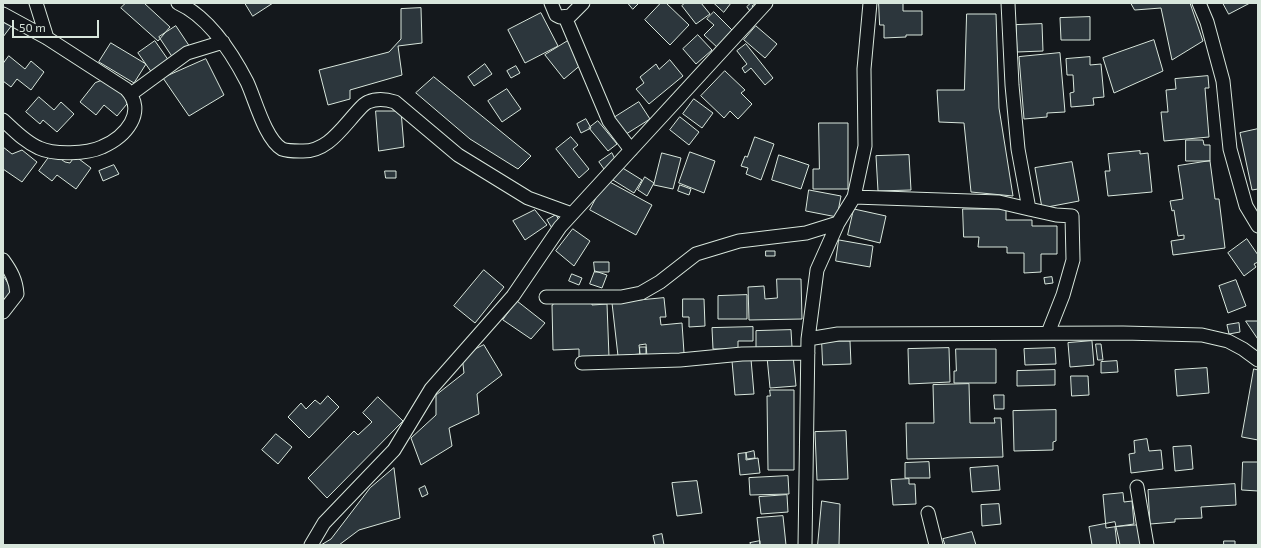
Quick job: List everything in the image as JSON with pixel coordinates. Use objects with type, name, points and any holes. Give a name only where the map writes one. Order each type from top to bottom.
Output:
[{"type":"street","points":[[36,3],[47,38]]},
{"type":"street","points":[[178,3],[188,7],[208,24],[223,42],[247,82],[266,128],[273,140],[282,148],[304,152],[318,148],[338,134],[367,102],[377,100],[395,102],[458,155],[528,198],[572,214]]},
{"type":"street","points":[[551,3],[556,15],[560,17],[570,16],[583,3]]},
{"type":"street","points":[[311,545],[324,522],[394,450],[431,389],[512,296],[560,228],[766,3]]},
{"type":"street","points":[[805,545],[808,339],[818,270],[838,223],[854,197],[865,146],[864,69],[870,3]]},
{"type":"street","points":[[1008,3],[1012,85],[1018,149],[1029,209]]},
{"type":"street","points":[[1200,3],[1207,22],[1223,81],[1230,149],[1246,206],[1258,226]]},
{"type":"street","points":[[3,14],[47,38],[126,89],[131,94],[135,114],[132,122],[112,142],[101,148],[85,152],[67,153],[40,149],[21,136],[3,120]]},
{"type":"street","points":[[565,17],[609,121],[631,150]]},
{"type":"street","points":[[131,94],[187,53],[223,42]]},
{"type":"street","points":[[854,197],[999,202],[1056,215],[1072,216],[1073,260],[1063,295],[1048,333]]},
{"type":"street","points":[[546,297],[621,297],[641,293],[660,282],[696,254],[739,241],[806,233],[838,223]]},
{"type":"street","points":[[3,260],[11,271],[16,283],[17,294],[3,312]]},
{"type":"street","points":[[808,339],[838,334],[1202,334],[1228,341],[1243,349],[1258,360]]},
{"type":"street","points":[[582,363],[680,360],[742,354],[808,353]]},
{"type":"street","points":[[1137,487],[1147,545]]},
{"type":"street","points":[[928,513],[936,545]]},
{"type":"building","points":[[126,3],[144,3],[170,27],[158,41],[121,8]]},
{"type":"building","points":[[245,3],[273,3],[253,16]]},
{"type":"building","points":[[628,3],[639,3],[633,9]]},
{"type":"building","points":[[661,3],[666,3],[689,25],[670,45],[645,20]]},
{"type":"building","points":[[685,3],[701,3],[710,14],[696,24],[682,6]]},
{"type":"building","points":[[714,3],[731,3],[724,12]]},
{"type":"building","points":[[751,3],[756,3],[752,6],[757,12],[753,15],[747,7]]},
{"type":"building","points":[[879,3],[903,3],[903,11],[922,11],[922,35],[906,35],[906,37],[884,38],[884,25],[880,25]]},
{"type":"building","points":[[1131,3],[1190,3],[1203,41],[1172,60],[1161,8],[1135,10]]},
{"type":"building","points":[[1223,3],[1250,3],[1229,14]]},
{"type":"building","points":[[421,8],[422,43],[398,46],[402,75],[350,90],[350,99],[328,105],[319,70],[389,52],[401,39],[401,9]]},
{"type":"building","points":[[714,12],[735,33],[719,49],[704,35],[714,25],[707,19]]},
{"type":"building","points":[[541,13],[558,46],[525,63],[508,30]]},
{"type":"building","points":[[967,14],[996,14],[999,108],[1013,196],[971,192],[964,123],[939,122],[937,90],[964,90]]},
{"type":"building","points":[[1090,17],[1090,40],[1061,40],[1060,18]]},
{"type":"building","points":[[3,18],[12,25],[3,37]]},
{"type":"building","points":[[1042,24],[1043,51],[1017,52],[1016,25]]},
{"type":"building","points":[[176,26],[190,47],[173,58],[159,37]]},
{"type":"building","points":[[756,26],[777,44],[765,58],[744,40]]},
{"type":"building","points":[[698,35],[712,50],[696,64],[683,49]]},
{"type":"building","points":[[571,39],[583,63],[564,79],[545,55]]},
{"type":"building","points":[[1154,40],[1163,71],[1114,93],[1103,58]]},
{"type":"building","points":[[155,41],[169,61],[152,73],[138,53]]},
{"type":"building","points":[[111,43],[146,64],[134,83],[99,62]]},
{"type":"building","points":[[746,44],[773,78],[765,85],[751,68],[745,73],[742,68],[747,64],[737,51]]},
{"type":"building","points":[[1060,53],[1065,112],[1047,113],[1047,117],[1024,119],[1019,57]]},
{"type":"building","points":[[9,56],[25,69],[31,61],[44,72],[31,90],[17,79],[11,87],[3,81],[3,64]]},
{"type":"building","points":[[1090,57],[1090,65],[1101,64],[1104,97],[1093,98],[1094,105],[1071,107],[1070,93],[1074,92],[1073,75],[1067,75],[1066,59]]},
{"type":"building","points":[[206,59],[224,95],[189,116],[163,78]]},
{"type":"building","points":[[670,60],[683,76],[649,104],[636,89],[644,83],[640,77],[656,64],[659,69]]},
{"type":"building","points":[[485,64],[492,74],[474,86],[468,77]]},
{"type":"building","points":[[516,66],[520,73],[511,78],[507,71]]},
{"type":"building","points":[[725,71],[745,90],[741,93],[752,104],[738,119],[730,111],[724,118],[701,96]]},
{"type":"building","points":[[1208,76],[1209,88],[1205,88],[1209,137],[1164,141],[1161,112],[1168,112],[1166,90],[1176,89],[1175,79]]},
{"type":"building","points":[[434,77],[531,156],[518,169],[470,139],[416,93]]},
{"type":"building","points":[[106,79],[131,99],[117,116],[104,105],[96,115],[80,102],[95,83]]},
{"type":"building","points":[[507,89],[521,109],[502,122],[488,101]]},
{"type":"building","points":[[39,97],[54,110],[61,102],[74,114],[57,132],[43,120],[40,124],[26,112]]},
{"type":"building","points":[[694,99],[713,113],[702,128],[683,114]]},
{"type":"building","points":[[639,102],[650,119],[623,136],[612,119]]},
{"type":"building","points":[[376,111],[401,111],[404,147],[379,151]]},
{"type":"building","points":[[680,117],[699,132],[689,145],[670,130]]},
{"type":"building","points":[[586,119],[591,128],[581,133],[577,124]]},
{"type":"building","points":[[598,121],[617,144],[608,151],[589,128]]},
{"type":"building","points":[[819,123],[848,123],[848,189],[813,189],[813,169],[819,169]]},
{"type":"building","points":[[1258,129],[1258,189],[1252,190],[1240,133]]},
{"type":"building","points":[[571,137],[578,145],[573,149],[589,169],[579,178],[556,149]]},
{"type":"building","points":[[755,137],[774,144],[761,180],[746,174],[748,168],[741,166],[745,156],[747,157]]},
{"type":"building","points":[[1186,140],[1203,140],[1204,145],[1210,145],[1210,161],[1186,161]]},
{"type":"building","points":[[3,147],[12,154],[22,150],[37,162],[22,182],[3,169]]},
{"type":"building","points":[[1140,151],[1140,154],[1148,153],[1152,192],[1108,196],[1105,171],[1110,171],[1108,154]]},
{"type":"building","points":[[690,152],[715,161],[704,193],[679,183]]},
{"type":"building","points":[[52,153],[65,162],[70,163],[75,156],[91,168],[76,189],[57,175],[52,181],[39,171]]},
{"type":"building","points":[[612,153],[616,161],[604,169],[599,162]]},
{"type":"building","points":[[662,153],[681,158],[673,189],[654,185]]},
{"type":"building","points":[[779,155],[809,165],[801,189],[772,180]]},
{"type":"building","points":[[909,155],[911,190],[878,191],[876,156]]},
{"type":"building","points":[[1210,161],[1215,199],[1219,199],[1225,248],[1173,255],[1171,241],[1184,239],[1184,235],[1178,236],[1174,210],[1172,211],[1170,201],[1183,199],[1178,166]]},
{"type":"building","points":[[1072,162],[1079,201],[1042,208],[1035,168]]},
{"type":"building","points":[[114,165],[119,174],[103,181],[99,171]]},
{"type":"building","points":[[621,167],[642,180],[634,193],[613,180]]},
{"type":"building","points":[[385,171],[396,171],[396,178],[386,178]]},
{"type":"building","points":[[645,177],[654,183],[647,196],[638,190]]},
{"type":"building","points":[[606,180],[652,205],[636,235],[590,210]]},
{"type":"building","points":[[680,185],[691,189],[689,195],[678,191]]},
{"type":"building","points":[[809,190],[841,196],[837,217],[806,211]]},
{"type":"building","points":[[854,209],[886,216],[880,243],[848,235]]},
{"type":"building","points":[[963,209],[1006,209],[1006,220],[1032,220],[1032,226],[1057,226],[1057,254],[1041,254],[1041,272],[1024,273],[1024,253],[1007,253],[1007,247],[978,247],[979,237],[964,237]]},
{"type":"building","points":[[535,210],[547,225],[525,240],[513,221]]},
{"type":"building","points":[[556,215],[562,225],[553,230],[547,220]]},
{"type":"building","points":[[573,229],[590,241],[574,266],[556,251]]},
{"type":"building","points":[[1247,239],[1258,255],[1258,262],[1254,264],[1256,267],[1244,276],[1228,253]]},
{"type":"building","points":[[839,240],[873,246],[870,267],[836,261]]},
{"type":"building","points":[[766,251],[775,251],[775,256],[766,256]]},
{"type":"building","points":[[594,262],[609,262],[609,272],[595,272]]},
{"type":"building","points":[[484,270],[504,287],[475,323],[454,306]]},
{"type":"building","points":[[595,271],[607,275],[602,288],[590,284]]},
{"type":"building","points":[[572,274],[582,278],[579,285],[569,281]]},
{"type":"building","points":[[4,277],[14,292],[3,300],[3,278]]},
{"type":"building","points":[[1052,277],[1053,283],[1045,284],[1044,278]]},
{"type":"building","points":[[777,279],[801,279],[802,319],[749,320],[748,287],[764,286],[765,299],[777,298]]},
{"type":"building","points":[[1236,280],[1246,306],[1228,313],[1219,286]]},
{"type":"building","points":[[747,295],[747,319],[718,319],[718,296]]},
{"type":"building","points":[[664,298],[666,317],[660,317],[661,325],[682,323],[684,353],[647,357],[646,344],[639,345],[640,354],[618,356],[612,303]]},
{"type":"building","points":[[683,299],[704,299],[705,326],[689,327],[689,317],[683,317]]},
{"type":"building","points":[[517,301],[545,323],[531,339],[503,320]]},
{"type":"building","points":[[592,301],[592,305],[607,304],[609,357],[579,358],[579,349],[553,350],[553,303]]},
{"type":"building","points":[[1246,321],[1258,321],[1258,339]]},
{"type":"building","points":[[1239,323],[1240,332],[1229,334],[1227,325]]},
{"type":"building","points":[[753,327],[753,341],[738,341],[738,349],[713,349],[712,328]]},
{"type":"building","points":[[791,330],[792,347],[756,348],[756,331]]},
{"type":"building","points":[[822,341],[850,341],[851,364],[823,365]]},
{"type":"building","points":[[1092,341],[1094,365],[1070,367],[1068,343]]},
{"type":"building","points":[[1096,344],[1101,344],[1103,360],[1098,360]]},
{"type":"building","points":[[484,345],[502,375],[477,394],[479,414],[449,428],[452,446],[421,465],[411,438],[436,415],[436,395],[464,373],[462,356]]},
{"type":"building","points":[[640,347],[646,347],[646,354],[640,354]]},
{"type":"building","points":[[949,348],[950,382],[909,384],[908,349]]},
{"type":"building","points":[[1055,348],[1056,364],[1025,365],[1024,349]]},
{"type":"building","points":[[956,349],[996,349],[996,383],[954,383],[954,371],[956,371]]},
{"type":"building","points":[[793,355],[796,386],[770,388],[767,357]]},
{"type":"building","points":[[751,359],[754,394],[735,395],[732,361]]},
{"type":"building","points":[[1117,361],[1118,372],[1101,373],[1101,362]]},
{"type":"building","points":[[1207,368],[1209,393],[1177,396],[1175,370]]},
{"type":"building","points":[[1254,369],[1258,370],[1258,440],[1242,437]]},
{"type":"building","points":[[1055,370],[1055,385],[1017,386],[1017,371]]},
{"type":"building","points":[[1071,376],[1088,376],[1089,395],[1072,396]]},
{"type":"building","points":[[969,384],[970,423],[995,423],[994,418],[1001,418],[1003,457],[907,459],[906,423],[934,423],[933,385]]},
{"type":"building","points":[[770,390],[794,390],[794,470],[768,470],[767,396],[770,396]]},
{"type":"building","points":[[994,395],[1004,395],[1004,409],[995,409]]},
{"type":"building","points":[[328,396],[339,407],[309,438],[288,417],[301,403],[306,409],[315,400],[320,404]]},
{"type":"building","points":[[378,397],[403,421],[327,498],[308,478],[354,431],[358,435],[372,422],[363,413]]},
{"type":"building","points":[[1056,410],[1056,441],[1053,442],[1053,450],[1014,451],[1013,411]]},
{"type":"building","points":[[846,431],[848,479],[817,480],[815,432]]},
{"type":"building","points":[[276,434],[292,447],[278,464],[262,450]]},
{"type":"building","points":[[1147,439],[1149,451],[1161,450],[1163,469],[1131,473],[1129,454],[1135,453],[1134,441]]},
{"type":"building","points":[[1191,446],[1193,469],[1175,471],[1173,447]]},
{"type":"building","points":[[754,451],[755,458],[747,459],[746,453]]},
{"type":"building","points":[[746,453],[746,460],[758,458],[760,473],[740,475],[738,454]]},
{"type":"building","points":[[929,462],[930,478],[905,478],[905,463]]},
{"type":"building","points":[[1243,462],[1258,462],[1258,491],[1242,490]]},
{"type":"building","points":[[998,466],[1000,490],[972,492],[970,468]]},
{"type":"building","points":[[394,468],[400,518],[359,530],[339,545],[321,545],[331,539],[370,488]]},
{"type":"building","points":[[788,476],[789,494],[750,495],[749,478]]},
{"type":"building","points":[[909,479],[909,484],[915,484],[916,504],[893,505],[891,480]]},
{"type":"building","points":[[697,481],[702,513],[677,516],[672,483]]},
{"type":"building","points":[[1235,484],[1236,505],[1201,507],[1202,518],[1175,519],[1175,522],[1150,524],[1148,490]]},
{"type":"building","points":[[425,486],[428,494],[422,497],[419,489]]},
{"type":"building","points":[[1123,493],[1124,502],[1132,501],[1134,524],[1106,528],[1103,495]]},
{"type":"building","points":[[787,495],[788,512],[761,514],[759,497]]},
{"type":"building","points":[[822,501],[840,504],[839,545],[818,545]]},
{"type":"building","points":[[999,504],[1001,524],[982,526],[981,505]]},
{"type":"building","points":[[783,516],[786,545],[760,545],[757,518]]},
{"type":"building","points":[[1115,522],[1120,545],[1092,545],[1089,527]]},
{"type":"building","points":[[1140,525],[1142,545],[1117,545],[1115,527]]},
{"type":"building","points":[[972,532],[976,545],[945,545],[943,539]]},
{"type":"building","points":[[662,534],[664,545],[655,545],[653,536]]},
{"type":"building","points":[[760,541],[760,545],[751,545],[750,543]]},
{"type":"building","points":[[1224,541],[1235,541],[1235,545],[1224,545]]}]
